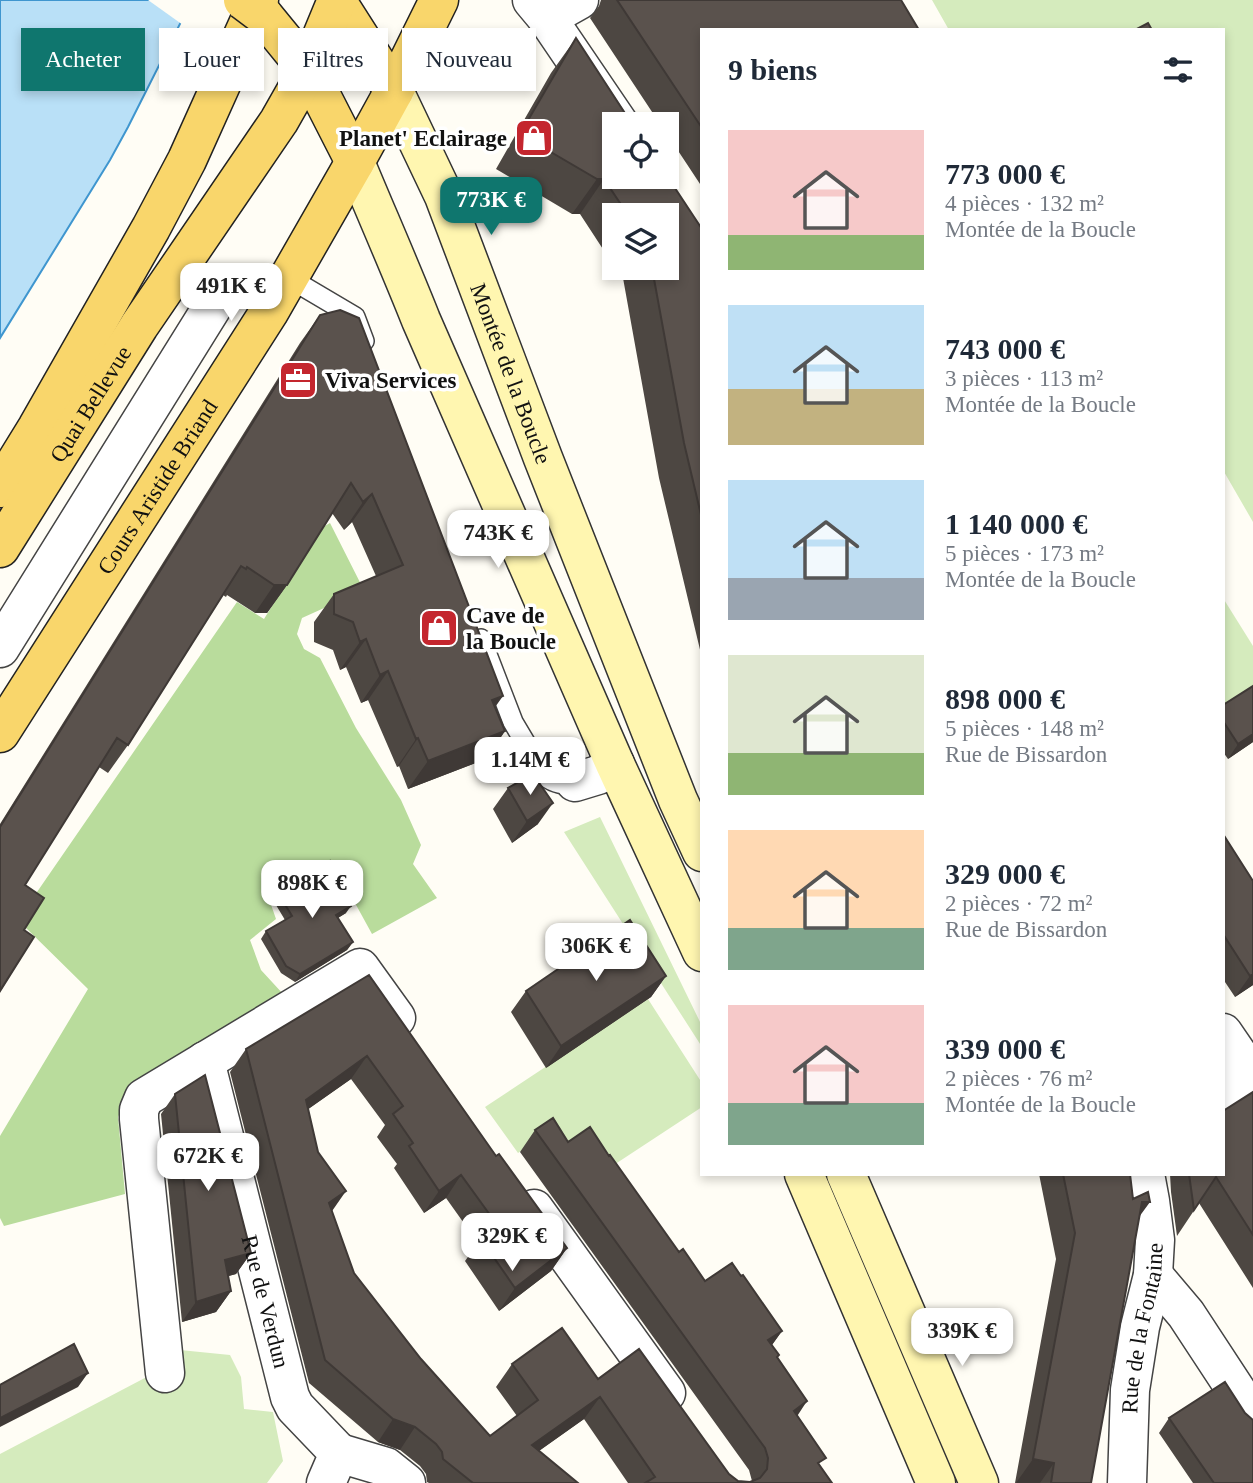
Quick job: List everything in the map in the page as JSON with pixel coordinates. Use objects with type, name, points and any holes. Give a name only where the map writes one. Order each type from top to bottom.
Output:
[{"type":"main road","points":[[337,0],[394,91]]},
{"type":"main road","name":"Quai Bellevue","points":[[326,28],[337,0]]},
{"type":"main road","name":"Cours Aristide Briand","points":[[0,733],[289,278],[394,91],[439,0]]},
{"type":"main road","points":[[0,488],[175,183],[255,5],[278,34]]},
{"type":"main road","name":"Quai Bellevue","points":[[0,548],[139,327],[279,121],[296,91]]},
{"type":"main road","points":[[318,91],[355,162],[615,764],[700,948]]},
{"type":"main road","name":"Montée de la Boucle","points":[[394,91],[444,197],[543,458],[673,787],[700,848]]},
{"type":"main road","points":[[805,1176],[936,1483]]},
{"type":"main road","points":[[847,1176],[979,1483]]},
{"type":"street","points":[[553,6],[612,112]]},
{"type":"street","points":[[0,648],[224,288]]},
{"type":"street","points":[[195,336],[237,362]]},
{"type":"street","points":[[575,782],[598,775],[615,764]]},
{"type":"street","points":[[165,1373],[139,1110],[144,1098],[360,968],[417,1047]]},
{"type":"street","points":[[1225,1038],[1242,1080]]},
{"type":"street","name":"Rue de Verdun","points":[[205,1061],[290,1397],[332,1468]]},
{"type":"street","name":"Rue de la Fontaine","points":[[1127,1472],[1130,1390],[1140,1327],[1153,1275],[1155,1240],[1145,1176]]},
{"type":"street","points":[[513,1181],[683,1416]]},
{"type":"street","points":[[1153,1275],[1186,1314],[1253,1416]]},
{"type":"street","points":[[332,1468],[386,1467],[406,1483]]},
{"type":"lane","points":[[289,278],[355,317],[370,355]]},
{"type":"lane","points":[[474,620],[513,722],[545,776],[553,782],[565,785],[575,782]]},
{"type":"green space","points":[[932,0],[1253,0],[1253,522],[1225,473],[1225,28],[948,28]]},
{"type":"green space","points":[[313,517],[323,527],[330,523],[379,620],[355,594],[302,618],[297,634],[304,649],[320,658],[356,728],[401,800],[421,845],[413,864],[437,898],[372,934],[328,860],[268,896],[276,919],[250,940],[261,970],[284,995],[129,1093],[118,1117],[125,1194],[4,1226],[0,1218],[0,1136],[88,989],[17,921],[237,602],[264,619],[304,554]]},
{"type":"green space","points":[[1225,601],[1253,646],[1253,694],[1225,712]]},
{"type":"green space","points":[[600,817],[700,1022],[700,1044],[564,832]]},
{"type":"green space","points":[[648,999],[700,1080],[700,1108],[594,1178],[537,1140],[518,1153],[485,1107]]},
{"type":"green space","points":[[180,1350],[230,1355],[241,1377],[244,1409],[273,1412],[283,1461],[267,1483],[0,1483],[0,1454],[160,1370]]},
{"type":"water","points":[[0,0],[192,0],[178,28],[159,28],[159,65],[128,127],[0,338]]},
{"type":"pier","points":[[148,0],[195,0],[183,25]]},
{"type":"building","points":[[617,0],[901,0],[918,28],[700,28],[700,125]]},
{"type":"building","points":[[576,38],[624,112],[602,112],[602,179],[597,179],[520,134]]},
{"type":"building","points":[[611,189],[676,189],[700,226],[700,511],[684,443],[654,280],[679,280],[679,203],[620,203]]},
{"type":"building","points":[[340,310],[359,318],[503,696],[492,700],[505,731],[428,761],[388,671],[380,675],[366,639],[360,642],[353,622],[334,614],[334,594],[403,565],[372,494],[363,502],[351,483],[287,585],[274,585],[247,567],[246,569],[241,566],[128,745],[117,738],[25,885],[44,898],[24,930],[34,937],[0,991],[0,827],[320,315]]},
{"type":"building","points":[[1253,686],[1253,734],[1238,744],[1225,724],[1225,704]]},
{"type":"building","points":[[533,774],[553,803],[527,821],[508,788]]},
{"type":"building","points":[[1225,837],[1253,881],[1253,974],[1250,976],[1225,937]]},
{"type":"building","points":[[330,861],[351,906],[336,915],[353,942],[300,974],[286,966],[266,931],[292,916],[278,893]]},
{"type":"building","points":[[630,920],[666,976],[561,1046],[526,991]]},
{"type":"building","points":[[369,975],[496,1156],[499,1154],[567,1248],[515,1288],[481,1239],[498,1226],[461,1175],[439,1191],[409,1146],[413,1143],[393,1114],[403,1106],[367,1056],[306,1100],[318,1152],[346,1191],[329,1203],[354,1273],[421,1359],[490,1436],[538,1400],[512,1364],[562,1328],[598,1379],[639,1349],[729,1474],[738,1481],[750,1482],[760,1478],[767,1469],[765,1448],[535,1130],[553,1118],[568,1142],[590,1127],[679,1252],[683,1249],[705,1281],[732,1263],[741,1276],[743,1275],[782,1331],[768,1340],[807,1401],[794,1411],[826,1458],[818,1463],[832,1483],[645,1483],[655,1477],[600,1397],[532,1445],[578,1483],[473,1483],[443,1459],[436,1444],[415,1427],[393,1419],[325,1360],[246,1049]]},
{"type":"building","points":[[205,1075],[251,1253],[225,1260],[231,1291],[196,1302],[175,1094]]},
{"type":"building","points":[[1253,1092],[1253,1235],[1216,1177],[1194,1210],[1189,1176],[1225,1176],[1225,1110]]},
{"type":"building","points":[[1063,1176],[1130,1176],[1133,1199],[1148,1192],[1150,1202],[1142,1202],[1091,1483],[1051,1483],[1054,1463],[1033,1459],[1075,1233]]},
{"type":"building","points":[[74,1344],[88,1373],[0,1418],[0,1385]]},
{"type":"building","points":[[1225,1382],[1245,1413],[1253,1420],[1253,1483],[1214,1483],[1169,1418]]},
{"type":"place","name":"Planet' Eclairage","points":[[534,138]]},
{"type":"place","name":"Viva Services","points":[[298,380]]},
{"type":"place","name":"Cave de la Boucle","points":[[439,628]]}]
